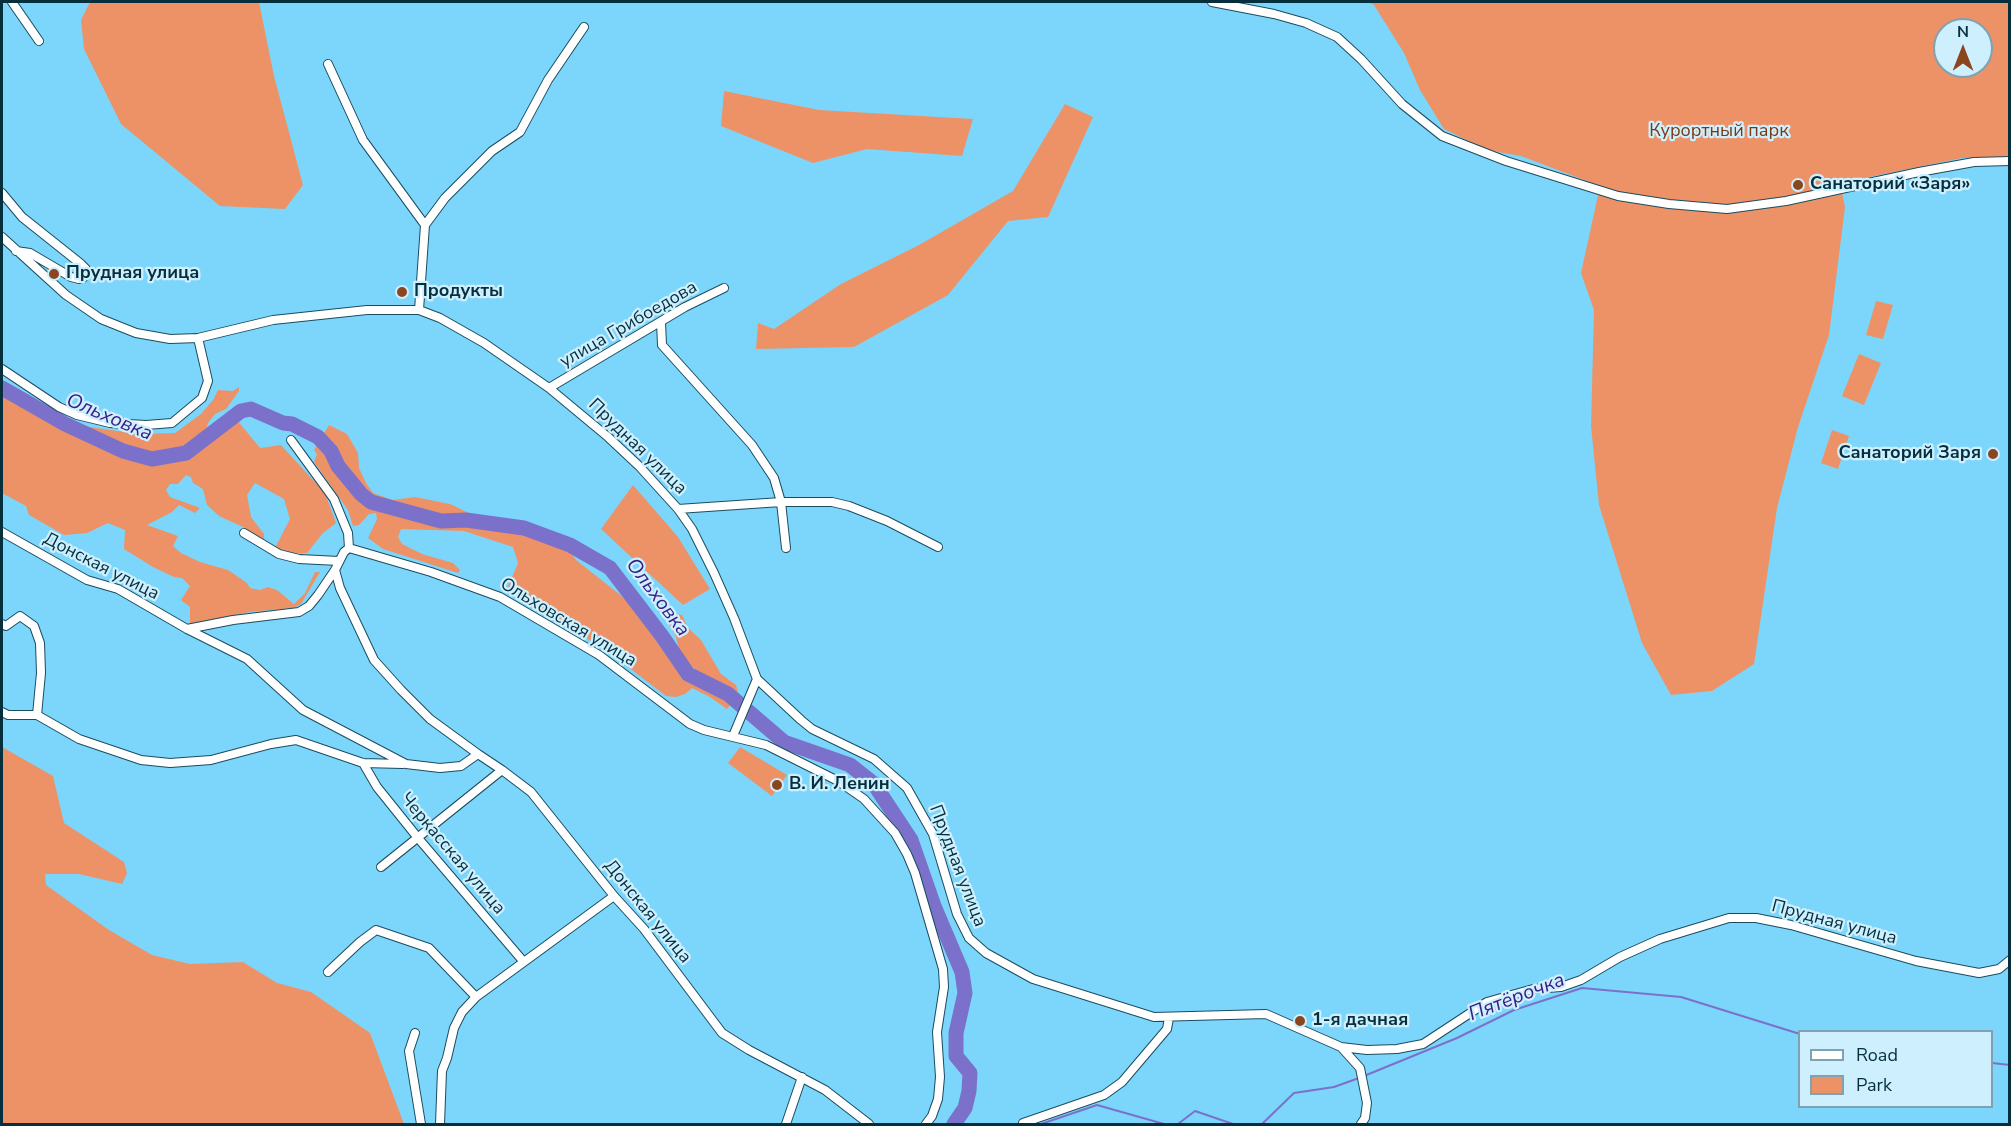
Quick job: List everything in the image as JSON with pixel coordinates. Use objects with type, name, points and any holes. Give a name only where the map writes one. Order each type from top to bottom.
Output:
[{"type":"street","points":[[12,2],[39,41]]},
{"type":"street","points":[[1212,2],[1274,14],[1306,23],[1337,37],[1361,59],[1402,104],[1442,136],[1506,161],[1618,196],[1669,204],[1726,209],[1786,201],[1974,162],[2010,161]]},
{"type":"street","points":[[419,310],[425,225],[445,198],[492,151],[520,132],[548,80],[584,27]]},
{"type":"street","points":[[328,64],[363,140],[425,225]]},
{"type":"street","points":[[2,193],[22,216],[81,264],[86,269],[86,274],[79,279],[71,277],[30,253],[16,251]]},
{"type":"street","name":"Прудная улица","points":[[2,237],[66,295],[101,319],[136,333],[170,339],[198,338],[283,318],[367,310],[419,310],[440,318],[484,343],[549,388],[580,411],[639,466],[678,509],[692,529],[714,573],[757,679],[812,729],[874,759],[907,789],[933,834],[957,914],[969,938],[1014,970],[1033,979],[1139,1013],[1169,1018],[1266,1014],[1341,1047],[1367,1050],[1397,1049],[1423,1044],[1487,1002],[1533,989],[1561,987],[1581,980],[1650,943],[1730,918],[1756,918],[1791,925],[1916,961],[1979,973],[1999,969],[2010,960]]},
{"type":"street","name":"улица Грибоедова","points":[[549,388],[685,307],[724,288]]},
{"type":"street","points":[[661,322],[662,345],[752,445],[774,478],[781,502],[786,548]]},
{"type":"street","points":[[2,369],[59,407],[77,415],[110,423],[146,425],[172,423],[202,398],[208,381],[198,338]]},
{"type":"street","points":[[187,629],[233,620],[299,612],[309,606],[335,570],[344,552],[349,548],[348,533],[334,499],[291,440]]},
{"type":"street","points":[[678,509],[781,502],[832,502],[887,521],[938,547]]},
{"type":"street","name":"Донская улица","points":[[2,532],[87,580],[118,589],[187,629],[247,659],[303,710],[406,764],[440,768],[461,766],[478,754]]},
{"type":"street","points":[[244,533],[279,554],[299,559],[339,561]]},
{"type":"street","name":"Ольховская улица","points":[[349,548],[431,572],[500,597],[599,655],[690,724],[766,745],[838,781],[864,799],[895,833],[908,854],[943,969],[944,987],[937,1032],[940,1077],[938,1099],[926,1125]]},
{"type":"street","name":"Донская улица","points":[[335,570],[340,588],[374,660],[430,719],[531,792],[614,896],[644,929],[723,1033],[748,1050],[825,1090],[869,1125]]},
{"type":"street","points":[[2,624],[6,626],[20,616],[34,626],[40,643],[41,673],[37,715]]},
{"type":"street","points":[[733,736],[757,679]]},
{"type":"street","name":"Черкасская улица","points":[[2,712],[8,715],[37,715],[79,739],[141,760],[170,763],[211,760],[271,744],[296,740],[363,763],[406,764]]},
{"type":"street","name":"Черкасская улица","points":[[363,763],[376,786],[418,838],[523,961]]},
{"type":"street","points":[[381,867],[502,770]]},
{"type":"street","points":[[440,1125],[442,1071],[454,1028],[462,1012],[476,997],[523,961],[614,896]]},
{"type":"street","points":[[328,972],[376,930],[429,948],[476,997]]},
{"type":"street","points":[[1023,1123],[1104,1095],[1122,1082],[1167,1029],[1169,1018]]},
{"type":"street","points":[[415,1033],[409,1051],[421,1125]]},
{"type":"street","points":[[1341,1047],[1360,1068],[1366,1090],[1365,1118],[1361,1125]]},
{"type":"street","points":[[786,1125],[802,1077]]},
{"type":"green space","points":[[90,2],[259,2],[274,76],[303,185],[285,209],[220,206],[121,124],[84,49],[81,20]]},
{"type":"green space","name":"Курортный парк","points":[[1368,2],[2009,2],[2009,157],[1962,158],[1840,183],[1845,207],[1829,335],[1798,427],[1777,508],[1754,664],[1712,691],[1671,695],[1642,643],[1599,505],[1591,426],[1594,310],[1581,273],[1600,186],[1521,156],[1487,150],[1444,129],[1420,90],[1404,53],[1374,5]]},
{"type":"green space","points":[[724,91],[819,110],[973,119],[962,156],[867,149],[813,163],[721,126]]},
{"type":"green space","points":[[1065,104],[1093,117],[1048,217],[1008,221],[948,295],[854,347],[756,349],[758,323],[774,329],[841,284],[919,245],[1013,191]]},
{"type":"green space","points":[[1876,301],[1893,305],[1883,339],[1866,335]]},
{"type":"green space","points":[[1859,354],[1881,363],[1864,405],[1842,396]]},
{"type":"green space","points":[[239,387],[239,391],[226,409],[215,414],[208,423],[206,430],[209,440],[237,420],[260,448],[281,445],[325,493],[336,523],[323,533],[307,553],[293,553],[275,548],[290,519],[284,499],[255,483],[247,495],[251,517],[264,534],[264,542],[243,527],[219,516],[207,505],[203,489],[186,475],[178,484],[170,484],[166,490],[170,497],[200,508],[195,513],[179,505],[172,512],[147,525],[178,536],[173,546],[181,553],[200,562],[228,570],[247,583],[250,588],[260,590],[268,587],[277,590],[294,604],[305,593],[315,572],[320,572],[301,604],[293,608],[249,612],[190,625],[190,607],[181,600],[190,586],[182,578],[174,577],[153,567],[124,549],[125,530],[108,523],[87,533],[64,535],[29,515],[26,506],[2,493],[2,392],[72,432],[83,426],[138,434],[175,433],[201,414],[218,390],[233,391]]},
{"type":"green space","points":[[329,425],[347,434],[358,453],[359,468],[373,493],[393,500],[415,497],[450,504],[473,515],[484,517],[492,528],[524,532],[569,550],[576,560],[628,601],[680,674],[732,703],[727,709],[692,688],[676,697],[666,696],[606,650],[507,589],[518,563],[513,547],[464,531],[401,529],[398,537],[402,544],[422,554],[453,563],[460,570],[458,573],[383,549],[368,538],[377,519],[376,513],[369,514],[359,525],[353,526],[348,510],[314,462],[317,454],[314,450]]},
{"type":"green space","points":[[1832,430],[1849,436],[1838,469],[1821,463]]},
{"type":"green space","points":[[633,485],[678,537],[710,589],[683,605],[601,529]]},
{"type":"green space","points":[[670,613],[682,615],[688,628],[701,640],[721,674],[736,685],[738,692],[730,691],[710,681],[689,664],[679,650],[676,637],[666,618]]},
{"type":"green space","points":[[2,747],[53,776],[64,823],[124,862],[127,873],[122,884],[79,874],[45,874],[46,885],[109,930],[152,955],[190,964],[243,962],[277,983],[311,992],[370,1033],[404,1124],[2,1124]]},
{"type":"green space","points":[[740,747],[787,775],[772,796],[728,763]]},
{"type":"waterway","name":"Ольховка","points":[[2,388],[65,424],[123,451],[152,459],[186,453],[241,411],[251,409],[283,423],[292,424],[318,437],[331,451],[338,466],[361,494],[371,502],[441,521],[466,520],[524,528],[570,545],[610,568],[688,674],[728,694],[784,742],[850,765],[874,784],[911,840],[934,906],[962,972],[965,993],[956,1033],[956,1056],[970,1073],[965,1108],[954,1124]]},
{"type":"waterway","name":"Пятёрочка","points":[[1364,1076],[1457,1038],[1514,1010],[1582,988],[1681,997],[1798,1033]]},
{"type":"waterway","name":"Пятёрочка","points":[[1993,1063],[2010,1065]]},
{"type":"waterway","name":"Пятёрочка","points":[[1262,1124],[1294,1093],[1334,1087],[1359,1078]]},
{"type":"waterway","name":"Пятёрочка","points":[[1041,1124],[1097,1105],[1164,1124]]},
{"type":"waterway","name":"Пятёрочка","points":[[1178,1124],[1195,1111],[1233,1124]]},
{"type":"place","name":"Санаторий «Заря»","points":[[1798,185]]},
{"type":"place","name":"Прудная улица","points":[[54,274]]},
{"type":"place","name":"Продукты","points":[[402,292]]},
{"type":"place","name":"Санаторий Заря","points":[[1993,454]]},
{"type":"place","name":"В. И. Ленин","points":[[777,785]]},
{"type":"place","name":"1-я дачная","points":[[1300,1021]]}]
